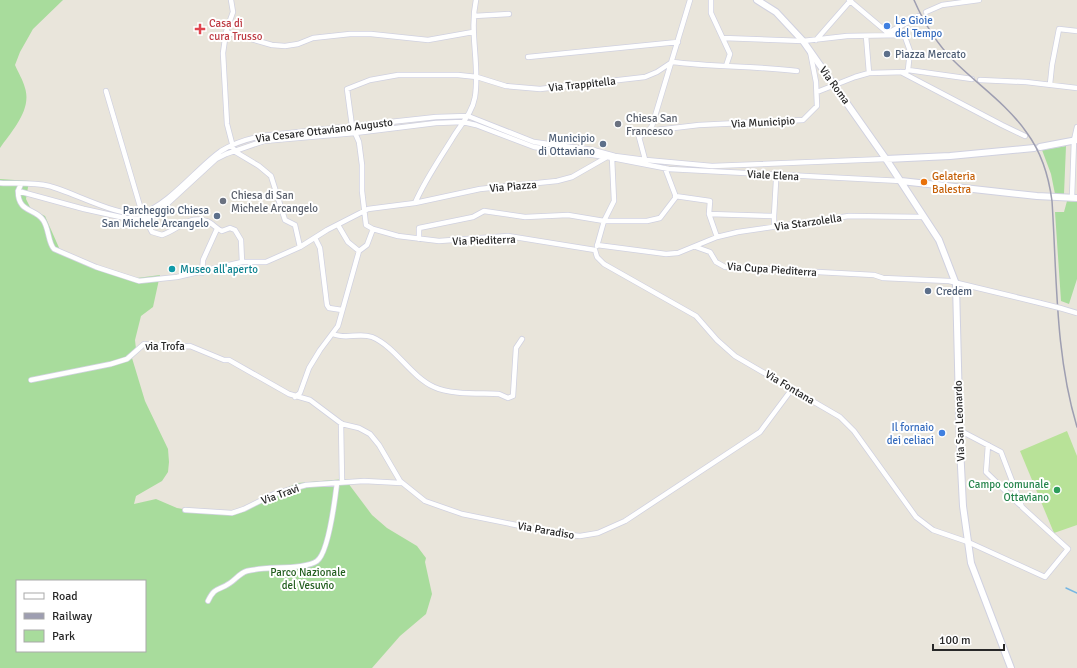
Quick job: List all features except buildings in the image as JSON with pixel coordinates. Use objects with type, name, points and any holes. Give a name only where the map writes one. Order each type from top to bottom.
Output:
[{"type":"main road","name":"Via Roma","points":[[761,1],[776,12],[803,41],[901,181]]},
{"type":"main road","points":[[886,159],[950,156],[1037,148],[1075,140]]},
{"type":"main road","points":[[901,181],[1029,195],[1074,198]]},
{"type":"main road","name":"Via San Leonardo","points":[[901,181],[939,240],[956,284],[959,430],[963,506],[971,563],[1011,668]]},
{"type":"street","points":[[231,0],[233,12],[226,32],[223,53],[226,124],[234,151],[259,166],[271,176],[286,220],[295,225],[300,247]]},
{"type":"street","points":[[415,203],[431,173],[468,116],[475,98],[477,77],[473,32],[476,0]]},
{"type":"street","points":[[468,116],[534,142],[593,150],[646,163],[639,138],[652,126],[690,0]]},
{"type":"street","points":[[711,0],[710,13],[730,54],[726,66]]},
{"type":"street","points":[[816,40],[850,0],[887,34]]},
{"type":"street","points":[[926,12],[942,2],[979,0]]},
{"type":"street","points":[[474,16],[509,14]]},
{"type":"street","points":[[887,34],[918,16]]},
{"type":"street","points":[[1050,84],[1059,29],[1077,31]]},
{"type":"street","points":[[226,32],[272,45],[285,46],[298,44],[313,38],[350,34],[371,34],[428,40],[473,32]]},
{"type":"street","points":[[723,38],[803,41],[887,34],[901,35],[906,37],[910,52],[908,70]]},
{"type":"street","points":[[866,36],[869,73]]},
{"type":"street","points":[[528,57],[678,42]]},
{"type":"street","name":"Via Municipio","points":[[648,131],[699,125],[800,120],[806,118],[815,110],[817,106],[817,92],[810,51]]},
{"type":"street","points":[[672,62],[710,66],[797,71]]},
{"type":"street","name":"Via Trappitella","points":[[352,126],[353,122],[347,89],[352,86],[386,76],[458,75],[477,77],[506,86],[552,88],[645,76],[658,72],[672,62]]},
{"type":"street","points":[[817,92],[834,84],[869,73],[901,72],[908,70],[972,80]]},
{"type":"street","points":[[901,72],[1002,126],[1026,136]]},
{"type":"street","points":[[980,80],[1050,84],[1077,88]]},
{"type":"street","points":[[106,91],[142,213],[152,232],[156,234],[168,233],[186,222],[193,220],[212,223],[217,229],[222,231],[230,228],[238,234],[241,240],[242,262]]},
{"type":"street","name":"Via Cesare Ottaviano Augusto","points":[[142,213],[160,203],[214,156],[232,144],[262,136],[436,117],[468,116]]},
{"type":"street","name":"Via Cesare Ottaviano Augusto","points":[[145,220],[154,216],[216,159],[264,141],[355,133],[436,123],[463,122],[476,125],[534,147],[646,163]]},
{"type":"street","points":[[295,398],[300,393],[309,368],[316,356],[338,326],[359,251],[367,245],[373,230],[366,224],[362,165],[352,126]]},
{"type":"street","points":[[1074,198],[1075,140],[1077,127]]},
{"type":"street","name":"Via Piazza","points":[[18,190],[18,198],[22,204],[42,218],[48,229],[51,246],[60,252],[96,267],[139,281],[202,273],[242,262],[266,262],[300,247],[364,211],[415,203],[480,189],[557,181],[572,177],[606,157]]},
{"type":"street","points":[[612,158],[614,201],[604,221],[596,247],[666,254],[678,253],[696,247]]},
{"type":"street","name":"Viale Elena","points":[[646,163],[712,166],[886,159]]},
{"type":"street","name":"Viale Elena","points":[[646,163],[665,168],[901,181]]},
{"type":"street","points":[[665,168],[675,196]]},
{"type":"street","points":[[774,227],[776,181]]},
{"type":"street","points":[[0,183],[36,183],[49,186],[127,213],[142,213]]},
{"type":"street","points":[[21,184],[18,190],[84,210],[125,218],[145,220]]},
{"type":"street","points":[[419,239],[419,228],[473,217],[484,211],[525,217],[568,215],[604,221],[647,221],[660,218],[675,196]]},
{"type":"street","points":[[675,196],[710,201],[709,214],[717,237]]},
{"type":"street","points":[[709,214],[774,216]]},
{"type":"street","name":"Via Starzolella","points":[[696,247],[717,237],[738,232],[850,216],[924,218]]},
{"type":"street","points":[[338,225],[348,242],[359,251]]},
{"type":"street","points":[[202,273],[203,260],[217,229]]},
{"type":"street","name":"Via Piediterra","points":[[373,230],[419,239],[457,241],[508,236],[596,247]]},
{"type":"street","points":[[315,238],[320,248],[327,305],[329,308],[342,310]]},
{"type":"street","name":"Via Fontana","points":[[596,247],[597,257],[604,264],[696,316],[717,340],[734,356],[840,417],[854,431],[916,517],[933,530],[968,542],[1045,577],[1068,549],[1022,507]]},
{"type":"street","name":"Via Cupa Piediterra","points":[[696,247],[710,252],[716,262],[725,267],[874,275],[883,278],[949,281],[956,284],[1077,313]]},
{"type":"street","points":[[333,334],[345,338],[365,335],[373,338],[390,350],[419,377],[435,388],[499,394],[508,398],[513,396],[517,356],[516,348],[522,339]]},
{"type":"street","name":"via Trofa","points":[[31,380],[121,360],[129,357],[137,348],[144,344],[170,347],[190,346],[224,360],[229,360],[295,398]]},
{"type":"street","name":"Via Paradiso","points":[[295,398],[310,400],[341,423],[359,428],[370,434],[379,445],[401,483],[425,501],[462,514],[560,534],[580,536],[598,534],[625,521],[760,432],[792,389]]},
{"type":"street","points":[[208,601],[214,590],[232,582],[247,570],[308,564],[318,560],[326,547],[339,482],[341,423]]},
{"type":"street","points":[[959,430],[1001,452],[1022,507]]},
{"type":"street","points":[[988,445],[986,472],[1022,507]]},
{"type":"street","name":"Via Travi","points":[[185,510],[232,513],[244,509],[274,494],[306,485],[339,482],[401,483]]},
{"type":"green space","points":[[0,0],[63,0],[33,29],[20,52],[15,65],[25,88],[26,104],[20,120],[0,148]]},
{"type":"green space","points":[[1066,146],[1064,194],[1055,194],[1051,174],[1042,150]]},
{"type":"green space","name":"Parco Nazionale del Vesuvio","points":[[0,179],[29,181],[26,199],[31,209],[45,216],[60,250],[101,268],[137,278],[160,275],[153,307],[141,316],[135,340],[136,349],[132,358],[145,401],[168,449],[168,472],[162,481],[136,496],[134,504],[156,499],[177,508],[200,512],[237,512],[267,496],[298,483],[345,479],[372,515],[387,528],[417,546],[426,558],[425,562],[432,594],[426,614],[400,636],[372,668],[0,668]]},
{"type":"green space","points":[[1067,201],[1077,202],[1077,279],[1069,304],[1061,301],[1055,212],[1064,212]]},
{"type":"green space","name":"Campo comunale Ottaviano","points":[[1067,431],[1077,456],[1077,525],[1054,533],[1020,451]]},
{"type":"waterway","points":[[1066,588],[1077,593]]},
{"type":"railway","points":[[914,0],[926,25],[936,40],[963,70],[1011,113],[1032,140],[1044,166],[1052,201],[1056,287],[1061,343],[1070,399],[1077,427]]},
{"type":"place","name":"Le Gioie del Tempo","points":[[887,26]]},
{"type":"place","name":"Casa di cura Trusso","points":[[200,29]]},
{"type":"place","name":"Piazza Mercato","points":[[887,54]]},
{"type":"place","name":"Chiesa San Francesco","points":[[618,124]]},
{"type":"place","name":"Municipio di Ottaviano","points":[[603,144]]},
{"type":"place","name":"Gelateria Balestra","points":[[924,182]]},
{"type":"place","name":"Chiesa di San Michele Arcangelo","points":[[223,201]]},
{"type":"place","name":"Parcheggio Chiesa San Michele Arcangelo","points":[[217,216]]},
{"type":"place","name":"Museo all'aperto","points":[[172,269]]},
{"type":"place","name":"Credem","points":[[928,291]]},
{"type":"place","name":"Il fornaio dei celiaci","points":[[942,433]]},
{"type":"place","name":"Campo comunale Ottaviano","points":[[1057,490]]}]
